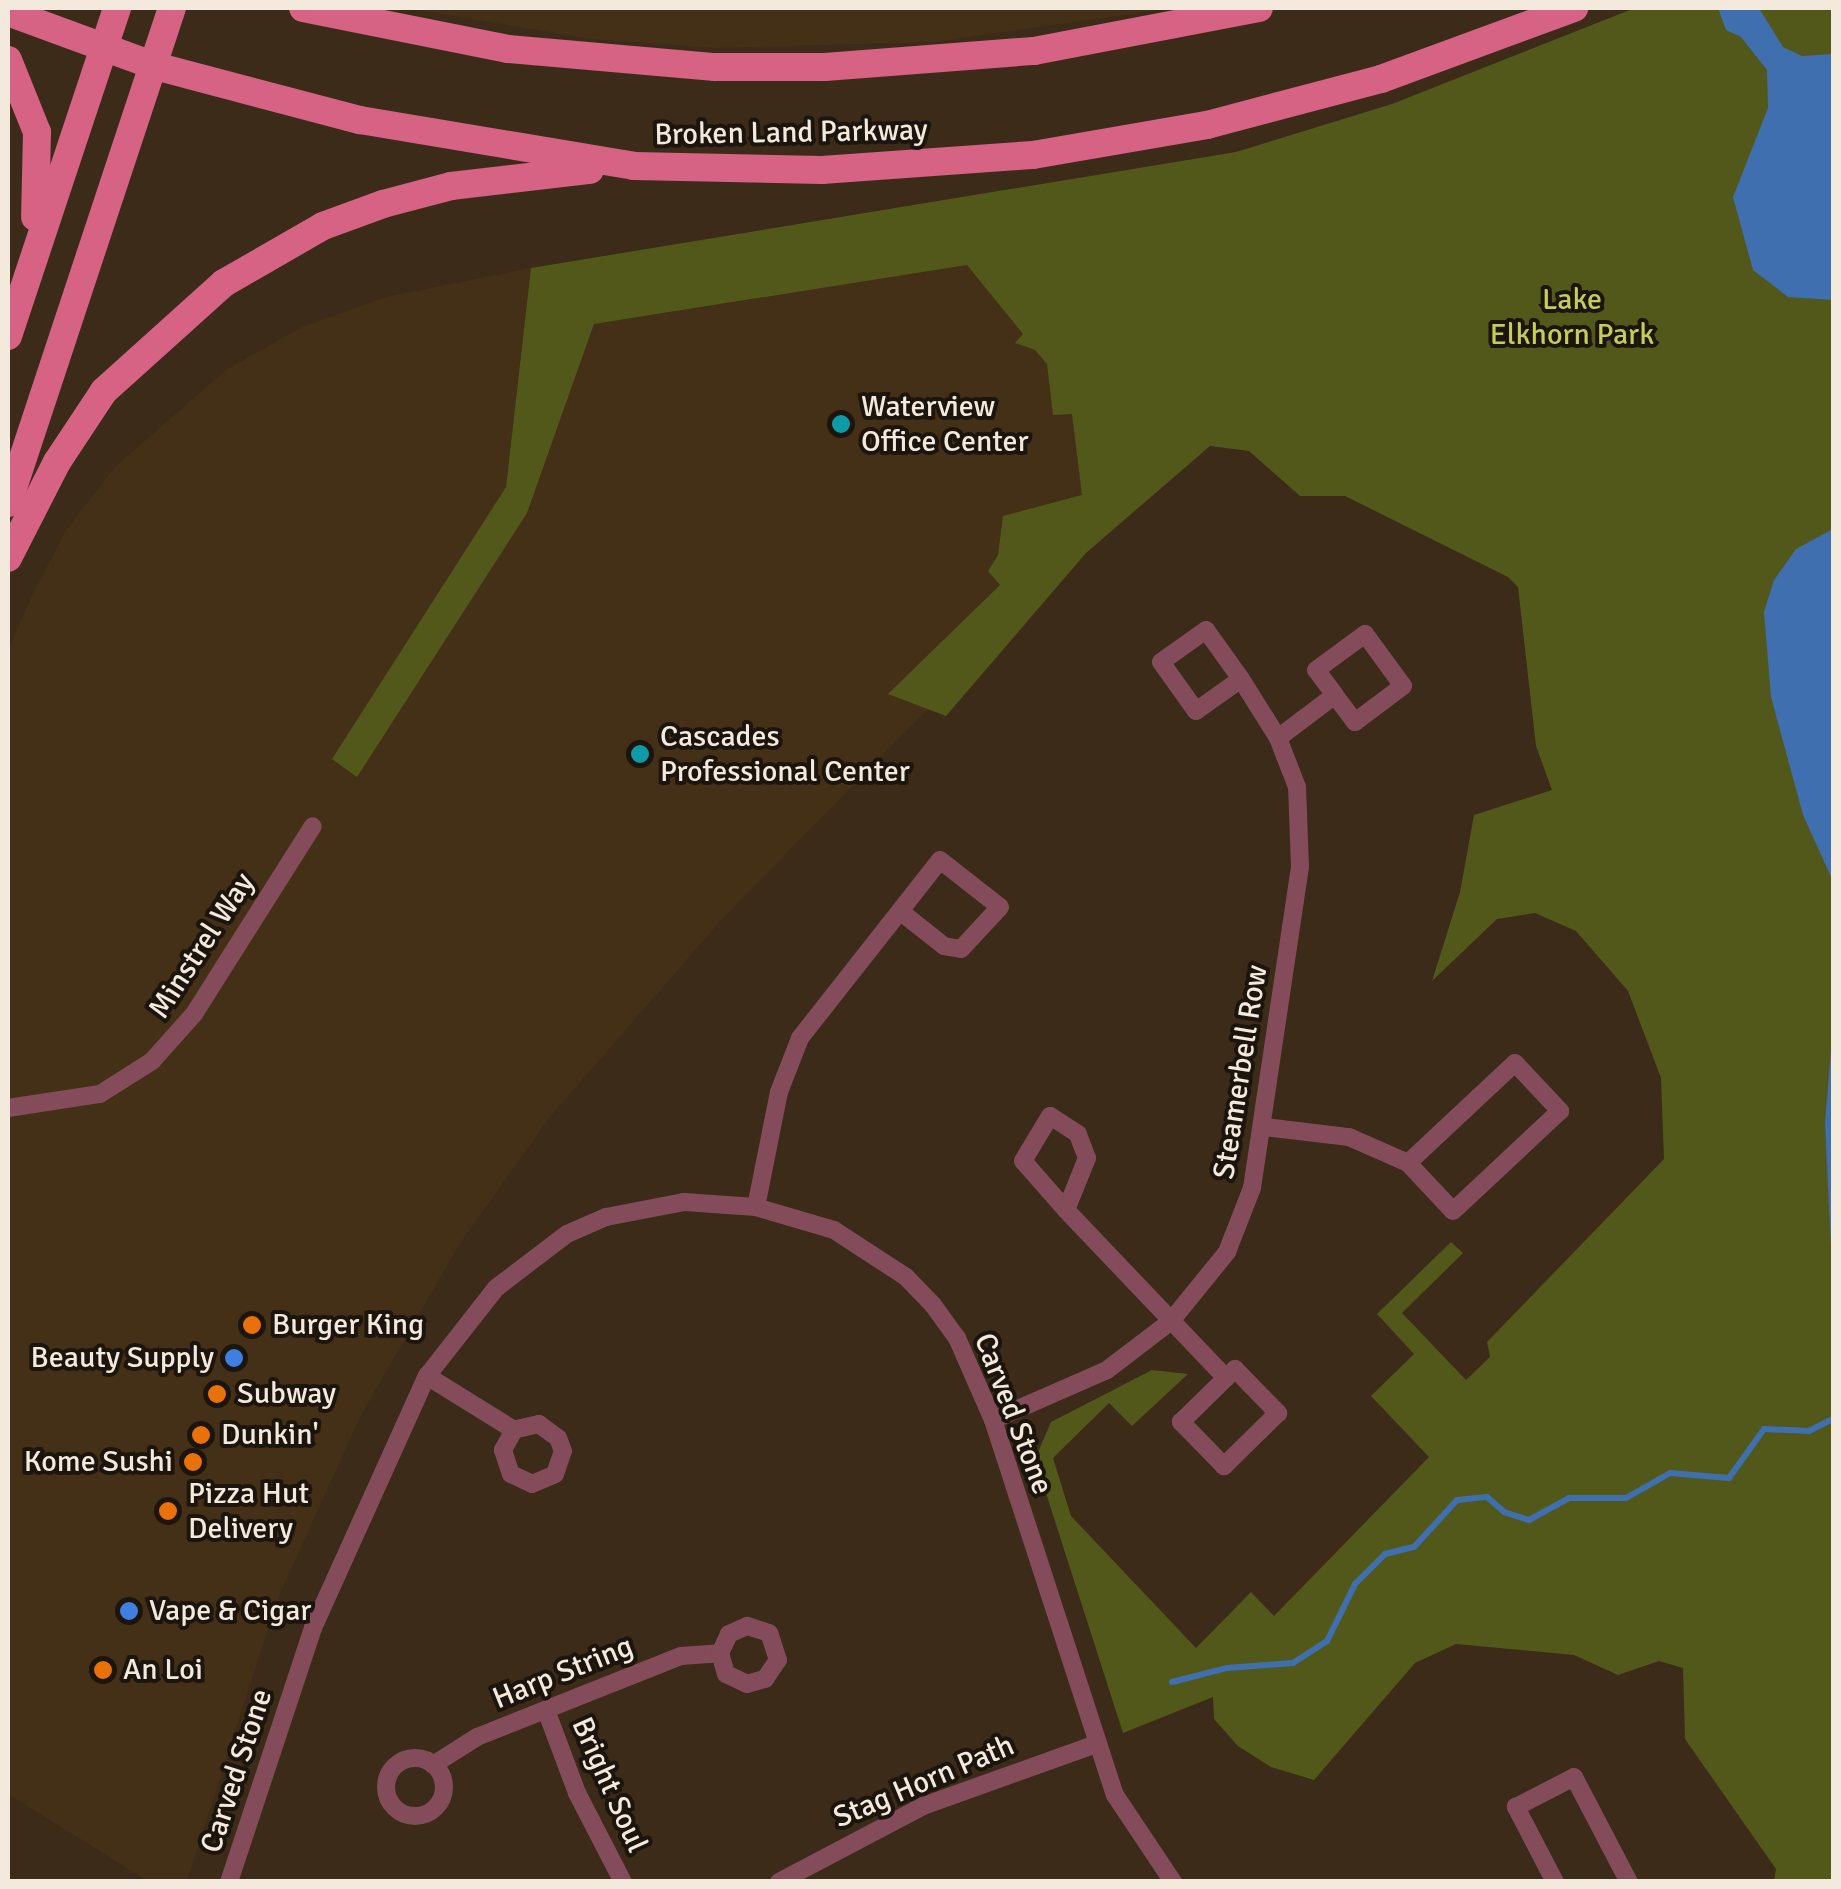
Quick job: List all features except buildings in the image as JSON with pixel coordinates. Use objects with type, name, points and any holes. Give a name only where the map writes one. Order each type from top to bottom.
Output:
[{"type":"main road","points":[[8,336],[117,8]]},
{"type":"main road","points":[[8,503],[172,8]]},
{"type":"main road","points":[[303,8],[508,50],[715,67],[824,68],[1034,51],[1259,8]]},
{"type":"main road","name":"Broken Land Parkway","points":[[8,12],[154,66],[360,120],[634,166],[897,166],[1122,141],[1381,79],[1574,8]]},
{"type":"main road","points":[[8,60],[37,132],[32,261]]},
{"type":"main road","points":[[8,558],[56,462],[104,391],[178,318],[266,256],[323,226],[451,186],[634,166]]},
{"type":"street","name":"Steamerbell Row","points":[[993,1420],[1107,1370],[1171,1321],[1205,1284],[1239,1228],[1265,1127],[1303,834],[1297,786],[1278,738],[1240,679],[1206,630],[1161,662],[1196,711],[1240,679]]},
{"type":"street","points":[[1364,634],[1403,686],[1354,722],[1335,696],[1316,670],[1364,634]]},
{"type":"street","points":[[1278,738],[1335,696]]},
{"type":"street","name":"Minstrel Way","points":[[8,1108],[100,1094],[152,1061],[194,1014],[314,826]]},
{"type":"street","points":[[756,1208],[778,1092],[800,1038],[940,860],[1000,907],[962,949],[944,946],[901,912]]},
{"type":"street","points":[[1265,1127],[1349,1137],[1408,1163],[1454,1211],[1560,1111],[1514,1063],[1408,1163]]},
{"type":"street","points":[[1066,1210],[1088,1158],[1078,1134],[1050,1116],[1023,1161],[1066,1210],[1226,1378]]},
{"type":"street","name":"Carved Stone","points":[[229,1882],[314,1628],[428,1376],[496,1288],[567,1234],[606,1217],[684,1202],[756,1208],[834,1230],[906,1277],[957,1338],[993,1420],[1096,1744],[1136,1835],[1173,1882]]},
{"type":"street","points":[[1234,1369],[1278,1413],[1224,1466],[1181,1422],[1226,1378],[1234,1369]]},
{"type":"street","points":[[428,1376],[514,1430]]},
{"type":"street","name":"Harp String","points":[[433,1764],[477,1737],[681,1656],[720,1653]]},
{"type":"street","name":"Bright Soul","points":[[546,1710],[577,1793],[623,1882]]},
{"type":"street","name":"Stag Horn Path","points":[[779,1882],[923,1806],[1096,1744]]},
{"type":"street","points":[[1555,1882],[1516,1808],[1574,1777],[1629,1882]]},
{"type":"shaded area","points":[[405,8],[1173,8],[933,42],[716,48],[591,39]]},
{"type":"shaded area","points":[[968,265],[1146,487],[723,918],[549,1118],[459,1245],[361,1415],[278,1598],[187,1881],[148,1881],[8,1794],[8,650],[32,596],[66,530],[115,467],[226,370],[302,327],[386,297],[531,268],[506,487],[333,758],[527,513],[594,324]]},
{"type":"green space","name":"Lake Elkhorn Park","points":[[1635,8],[1833,8],[1833,1881],[1774,1881],[1776,1869],[1685,1739],[1683,1668],[1659,1661],[1618,1675],[1574,1655],[1456,1644],[1415,1663],[1314,1780],[1271,1767],[1238,1746],[1214,1719],[1213,1697],[1123,1733],[1035,1459],[1051,1422],[1152,1370],[1188,1374],[1132,1426],[1109,1403],[1053,1458],[1071,1516],[1196,1648],[1251,1592],[1274,1616],[1429,1457],[1371,1396],[1414,1354],[1377,1314],[1451,1242],[1463,1253],[1402,1313],[1466,1380],[1490,1357],[1487,1342],[1664,1159],[1661,1078],[1628,991],[1576,931],[1535,913],[1497,919],[1432,981],[1460,892],[1474,815],[1552,790],[1536,746],[1518,587],[1508,577],[1345,496],[1300,496],[1249,451],[1210,446],[1086,553],[946,716],[888,694],[1000,585],[988,571],[998,555],[1003,516],[1082,495],[1072,414],[1053,415],[1047,364],[1035,350],[1015,343],[1023,334],[967,265],[594,324],[527,513],[357,777],[332,759],[506,487],[531,268],[1236,152],[1392,104]]},
{"type":"water","points":[[1718,8],[1759,8],[1783,47],[1802,56],[1833,54],[1833,300],[1788,297],[1753,270],[1733,197],[1768,108],[1767,70],[1741,37],[1726,30]]},
{"type":"water","points":[[1834,529],[1833,881],[1803,815],[1771,697],[1764,612],[1774,580],[1796,549]]},
{"type":"water","points":[[1833,1025],[1833,1288],[1825,1124]]},
{"type":"waterway","points":[[1172,1682],[1227,1668],[1293,1663],[1327,1641],[1355,1584],[1385,1554],[1414,1547],[1457,1500],[1487,1497],[1504,1512],[1529,1520],[1569,1498],[1626,1498],[1670,1473],[1729,1478],[1764,1429],[1809,1431],[1834,1418]]},
{"type":"place","name":"Waterview Office Center","points":[[841,424]]},
{"type":"place","name":"Cascades Professional Center","points":[[640,754]]},
{"type":"place","name":"Burger King","points":[[252,1325]]},
{"type":"place","name":"Beauty Supply","points":[[234,1358]]},
{"type":"place","name":"Subway","points":[[217,1394]]},
{"type":"place","name":"Dunkin'","points":[[201,1435]]},
{"type":"place","name":"Kome Sushi","points":[[193,1462]]},
{"type":"place","name":"Pizza Hut Delivery","points":[[168,1511]]},
{"type":"place","name":"Vape & Cigar","points":[[129,1611]]},
{"type":"place","name":"An Loi","points":[[103,1670]]}]
